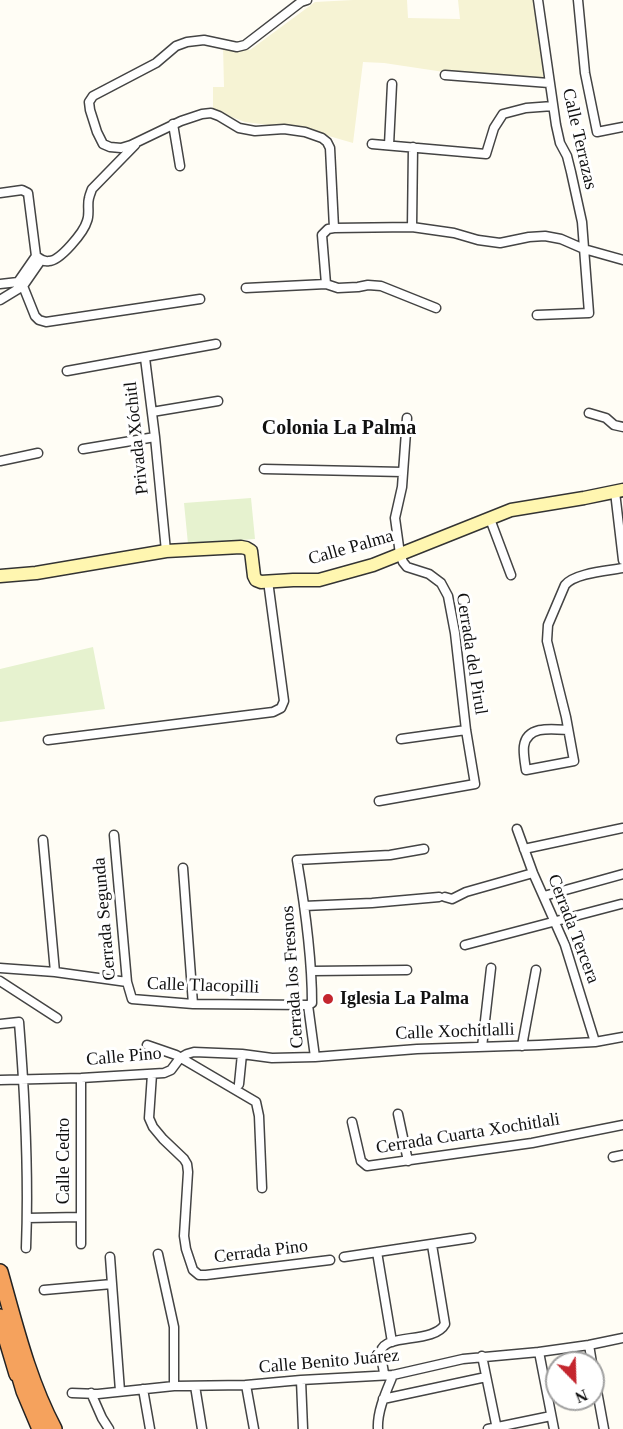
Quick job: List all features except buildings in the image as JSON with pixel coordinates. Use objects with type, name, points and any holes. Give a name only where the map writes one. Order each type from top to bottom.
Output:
[{"type":"highway","points":[[0,1272],[30,1374],[52,1429]]},
{"type":"highway","points":[[0,1282],[25,1372],[41,1413],[52,1429]]},
{"type":"highway","points":[[0,1310],[24,1391],[39,1429]]},
{"type":"highway","points":[[0,1317],[32,1417],[39,1429]]},
{"type":"street","points":[[308,0],[301,2],[244,45],[237,47],[204,40],[176,46],[156,63],[93,96],[89,102],[102,144],[110,147],[121,148],[173,124],[211,113],[239,128],[255,131],[284,129],[305,132],[322,138],[327,141],[330,148],[334,228]]},
{"type":"street","name":"Calle Terrazas","points":[[537,315],[589,313],[582,222],[567,156],[560,143],[538,0]]},
{"type":"street","points":[[578,0],[585,73],[597,132],[623,127]]},
{"type":"street","points":[[445,75],[549,83]]},
{"type":"street","points":[[389,145],[392,84]]},
{"type":"street","points":[[372,144],[486,154],[494,128],[503,114],[526,108],[553,106]]},
{"type":"street","points":[[173,124],[180,166]]},
{"type":"street","points":[[38,258],[51,262],[80,233],[88,219],[92,189],[135,142]]},
{"type":"street","points":[[412,227],[413,147]]},
{"type":"street","points":[[0,193],[22,190],[28,193],[38,258],[23,286],[0,300]]},
{"type":"street","points":[[326,284],[322,235],[328,229],[334,228],[412,227],[500,243],[545,236],[561,239],[584,249],[623,260]]},
{"type":"street","points":[[0,284],[18,282],[38,258]]},
{"type":"street","points":[[246,288],[326,284],[338,288],[381,286],[436,308]]},
{"type":"street","points":[[23,286],[35,316],[46,322],[200,299]]},
{"type":"street","name":"Privada Xóchitl","points":[[166,551],[145,358],[216,344]]},
{"type":"street","points":[[67,371],[145,358]]},
{"type":"street","points":[[152,412],[218,401]]},
{"type":"street","points":[[589,413],[606,417],[614,425],[623,427]]},
{"type":"street","points":[[400,554],[394,518],[402,487],[407,418]]},
{"type":"street","points":[[83,449],[155,437]]},
{"type":"street","points":[[0,460],[38,453]]},
{"type":"street","points":[[264,469],[403,472]]},
{"type":"street","points":[[619,491],[623,560]]},
{"type":"street","name":"Calle Palma","points":[[268,581],[319,580],[373,565],[511,510],[619,491]]},
{"type":"street","points":[[490,519],[511,575]]},
{"type":"street","points":[[0,576],[36,573],[166,551],[246,548],[251,551],[256,580],[268,581],[284,701],[281,708],[273,712],[48,740]]},
{"type":"street","name":"Cerrada del Pirul","points":[[379,801],[475,784],[448,596],[441,583],[429,573],[407,567],[400,554]]},
{"type":"street","points":[[568,729],[541,729],[532,733],[526,739],[523,748],[526,770],[574,761],[568,729],[547,641],[548,625],[565,585],[577,577],[623,568]]},
{"type":"street","points":[[401,739],[466,730]]},
{"type":"street","points":[[524,849],[623,828]]},
{"type":"street","name":"Cerrada Tercera","points":[[517,830],[565,945],[595,1042]]},
{"type":"street","name":"Cerrada Segunda","points":[[114,835],[127,982],[132,999]]},
{"type":"street","points":[[43,840],[55,972]]},
{"type":"street","name":"Cerrada los Fresnos","points":[[315,1056],[308,1005],[312,1002],[312,971],[297,860],[390,855],[424,849]]},
{"type":"street","points":[[183,868],[193,1004]]},
{"type":"street","points":[[304,906],[442,897],[452,899],[466,892],[533,873]]},
{"type":"street","points":[[544,896],[623,874]]},
{"type":"street","points":[[465,945],[621,904]]},
{"type":"street","points":[[0,968],[55,972],[127,982]]},
{"type":"street","points":[[482,1047],[491,968]]},
{"type":"street","points":[[312,971],[407,970]]},
{"type":"street","points":[[522,1046],[536,970]]},
{"type":"street","points":[[0,981],[57,1018]]},
{"type":"street","name":"Calle Tlacopilli","points":[[132,999],[193,1004],[308,1005]]},
{"type":"street","points":[[0,1024],[19,1022],[24,1080],[26,1248]]},
{"type":"street","name":"Calle Xochitlalli","points":[[315,1056],[417,1049],[595,1042],[623,1037]]},
{"type":"street","points":[[147,1045],[176,1055],[256,1102],[259,1116],[262,1188]]},
{"type":"street","name":"Calle Pino","points":[[0,1080],[164,1073],[171,1070],[180,1058],[194,1052],[272,1058],[315,1056]]},
{"type":"street","points":[[239,1084],[242,1054]]},
{"type":"street","name":"Cerrada Pino","points":[[152,1074],[149,1118],[153,1127],[187,1164],[184,1236],[194,1270],[199,1275],[206,1275],[330,1260]]},
{"type":"street","name":"Calle Cedro","points":[[81,1078],[81,1244]]},
{"type":"street","points":[[398,1114],[408,1161]]},
{"type":"street","name":"Cerrada Cuarta Xochitlali","points":[[352,1122],[360,1161],[363,1165],[371,1166],[532,1143],[623,1125]]},
{"type":"street","points":[[613,1157],[623,1155]]},
{"type":"street","points":[[27,1218],[80,1217]]},
{"type":"street","points":[[344,1257],[471,1238]]},
{"type":"street","points":[[378,1429],[377,1421],[389,1375],[381,1351],[385,1345],[392,1342],[434,1334],[445,1324],[432,1245]]},
{"type":"street","points":[[377,1252],[392,1342]]},
{"type":"street","points":[[158,1254],[174,1327],[174,1386]]},
{"type":"street","points":[[110,1257],[120,1391]]},
{"type":"street","points":[[44,1290],[112,1284]]},
{"type":"street","name":"Calle Benito Juárez","points":[[72,1393],[91,1394],[174,1386],[246,1386],[389,1375],[463,1359],[539,1352],[623,1338]]},
{"type":"street","points":[[589,1345],[590,1351]]},
{"type":"street","points":[[539,1352],[554,1429]]},
{"type":"street","points":[[482,1356],[494,1428],[551,1416]]},
{"type":"street","points":[[383,1399],[486,1377]]},
{"type":"street","points":[[301,1380],[303,1429]]},
{"type":"street","points":[[195,1386],[202,1429]]},
{"type":"street","points":[[246,1386],[254,1429]]},
{"type":"street","points":[[142,1389],[150,1429]]},
{"type":"street","points":[[91,1394],[109,1429]]},
{"type":"street","points":[[601,1411],[604,1429]]},
{"type":"shaded area","points":[[407,0],[408,18],[460,19],[458,0],[535,0],[544,80],[444,72],[363,62],[353,143],[322,134],[245,122],[213,110],[213,87],[224,87],[223,45],[250,50],[315,2]]},
{"type":"green space","points":[[251,498],[255,539],[188,544],[184,503]]},
{"type":"green space","points":[[93,647],[105,709],[0,722],[0,669]]},
{"type":"place","name":"Iglesia La Palma","points":[[328,999]]},
{"type":"district","name":"Colonia La Palma","points":[[339,429]]}]
